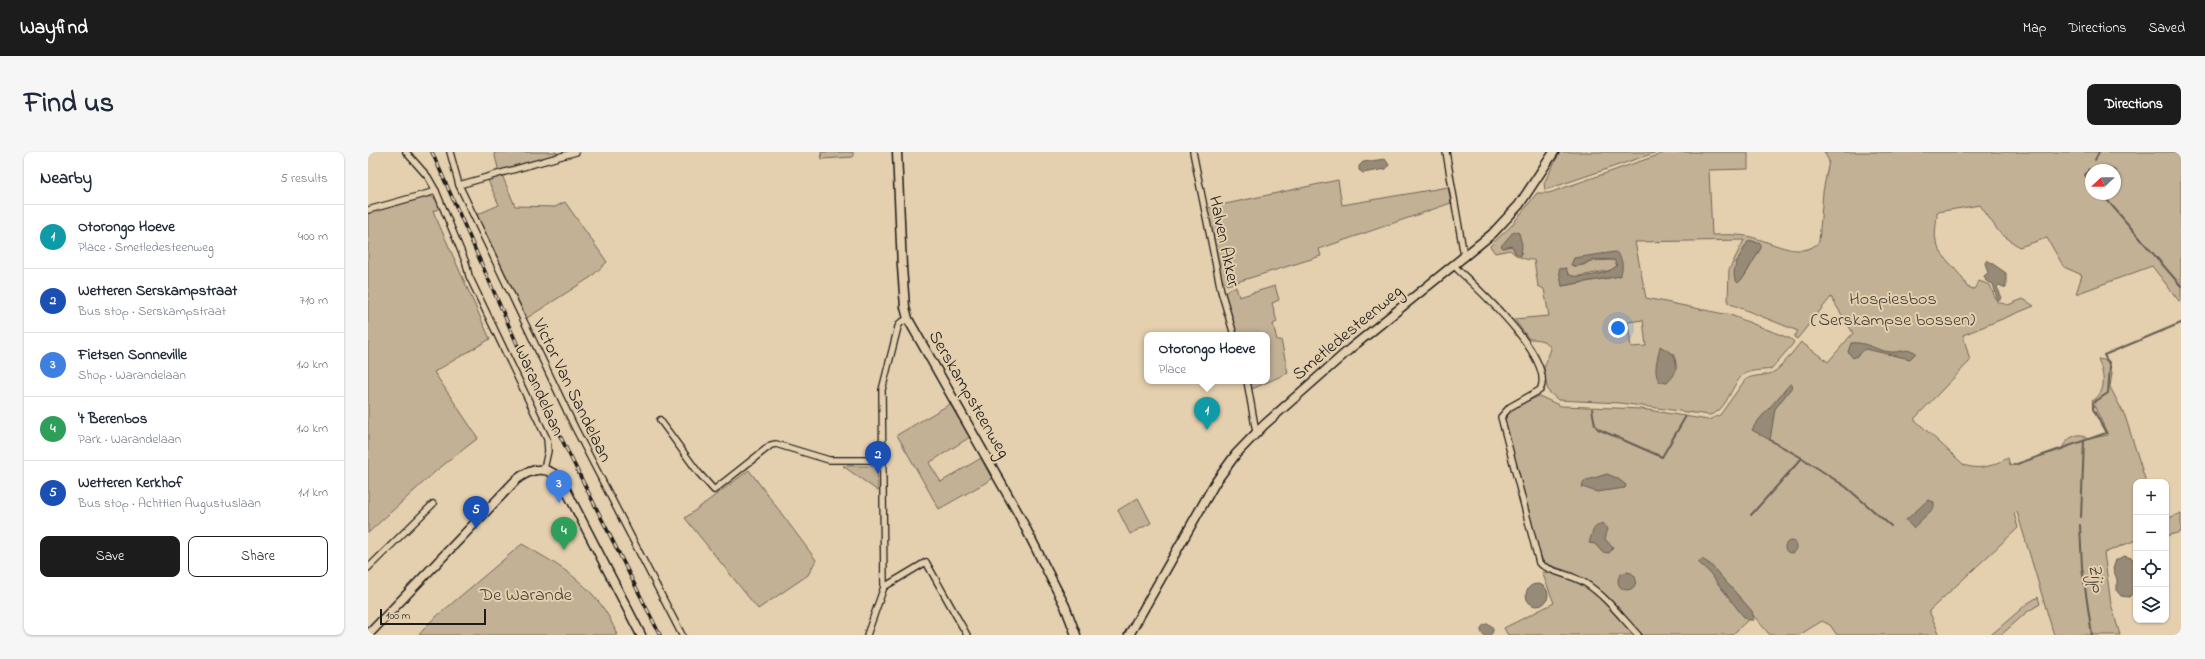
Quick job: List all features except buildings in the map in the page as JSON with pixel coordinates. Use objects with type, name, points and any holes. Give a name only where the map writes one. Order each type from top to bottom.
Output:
[{"type":"street","name":"Warandelaan","points":[[406,152],[428,177],[436,191],[466,263],[469,276],[547,439],[548,451],[544,469]]},
{"type":"street","name":"Victor Van Sandelaan","points":[[450,152],[459,185],[575,428],[682,635]]},
{"type":"street","points":[[459,185],[576,152]]},
{"type":"street","name":"Serskampsteenweg","points":[[896,152],[902,267],[908,319],[1015,507],[1062,599],[1076,635]]},
{"type":"street","name":"Halven Akker","points":[[1193,152],[1222,291],[1233,332]]},
{"type":"street","points":[[1446,152],[1464,256]]},
{"type":"street","name":"Smetledesteenweg","points":[[1129,635],[1215,483],[1228,463],[1256,432],[1351,348],[1492,234],[1519,205],[1554,152]]},
{"type":"street","points":[[368,210],[436,191]]},
{"type":"street","points":[[1453,265],[1519,331],[1529,346],[1541,374],[1542,383],[1540,390],[1510,407],[1501,417],[1539,563],[1544,567],[1572,575],[1594,588],[1638,635]]},
{"type":"street","points":[[867,635],[884,587],[882,390],[898,328],[900,323],[908,319]]},
{"type":"street","points":[[1248,384],[1256,432]]},
{"type":"street","points":[[660,420],[698,472],[714,490],[771,446],[776,444],[829,460],[883,460]]},
{"type":"street","points":[[368,635],[516,480],[527,471],[544,469],[555,474],[565,488],[641,635]]},
{"type":"street","points":[[368,568],[433,504]]},
{"type":"street","points":[[884,587],[926,562],[967,635]]},
{"type":"green space","points":[[494,152],[556,152],[558,155],[499,172]]},
{"type":"green space","points":[[821,152],[853,152],[853,157],[822,159]]},
{"type":"green space","points":[[1560,152],[1657,152],[1545,190],[1544,183]]},
{"type":"green space","name":"Hospiesbos (Serskampse bossen)","points":[[1667,152],[1748,152],[1748,169],[1709,170],[1712,235],[1746,236],[1784,248],[1803,250],[1811,248],[1819,242],[1823,192],[1829,161],[1824,152],[2181,152],[2181,300],[2179,301],[2152,266],[2076,294],[2082,275],[2064,267],[2047,238],[2019,247],[1999,232],[1980,205],[1937,212],[1935,234],[1938,247],[1960,275],[1967,287],[1974,289],[1979,281],[1990,285],[1997,302],[2008,305],[2023,299],[2034,306],[1963,335],[1970,361],[1914,419],[1964,465],[1970,467],[1982,467],[1993,465],[2008,458],[2010,466],[2064,449],[2063,446],[2067,441],[2076,435],[2082,435],[2088,439],[2108,435],[2092,401],[2101,393],[2103,388],[2102,371],[2098,359],[2109,361],[2112,373],[2110,387],[2125,416],[2145,479],[2133,479],[2133,541],[2104,553],[2111,604],[2120,635],[2054,635],[2017,512],[2014,513],[2018,528],[1929,611],[1940,635],[1837,635],[1830,625],[1822,621],[1799,635],[1770,635],[1753,615],[1732,635],[1643,635],[1593,586],[1573,573],[1544,563],[1536,545],[1505,425],[1508,414],[1517,406],[1539,396],[1561,406],[1642,409],[1708,420],[1720,415],[1745,380],[1751,377],[1772,373],[1784,363],[1801,342],[1828,362],[1853,333],[1831,297],[1797,339],[1794,337],[1798,331],[1728,303],[1729,270],[1744,240],[1635,242],[1646,298],[1728,314],[1791,339],[1794,342],[1771,369],[1753,371],[1743,375],[1720,409],[1709,415],[1620,403],[1558,400],[1548,391],[1545,378],[1544,368],[1551,349],[1545,342],[1529,339],[1514,319],[1549,316],[1544,289],[1538,286],[1534,260],[1521,258],[1510,250],[1495,253],[1490,246],[1512,225],[1537,193],[1549,193]],"holes":[[[1753,241],[1757,243],[1754,259],[1747,272],[1735,264],[1746,248],[1748,242]],[[1615,252],[1620,276],[1562,286],[1566,271],[1571,277],[1574,277],[1612,270],[1617,265],[1614,260],[1590,261],[1584,265],[1574,266]],[[1643,320],[1646,346],[1631,347],[1628,322]]]},
{"type":"green space","points":[[502,175],[515,206],[555,207],[565,202],[607,262],[591,277],[527,318],[476,215],[499,205],[487,178]]},
{"type":"green space","points":[[1338,180],[1342,205],[1448,187],[1451,203],[1319,249],[1321,256],[1227,285],[1222,280],[1207,208]]},
{"type":"green space","points":[[430,196],[437,200],[441,208],[433,211],[490,339],[434,372],[478,438],[437,470],[368,533],[368,213]]},
{"type":"green space","points":[[1275,286],[1279,300],[1272,303],[1277,322],[1273,324],[1277,340],[1281,340],[1288,373],[1270,381],[1270,332],[1236,332],[1225,294],[1229,289],[1236,287],[1239,297]]},
{"type":"green space","points":[[1251,384],[1263,384],[1252,389]]},
{"type":"green space","points":[[950,404],[970,437],[929,463],[941,482],[981,458],[992,479],[939,509],[897,435]]},
{"type":"green space","points":[[843,466],[877,466],[878,491]]},
{"type":"green space","points":[[749,470],[816,560],[808,575],[758,609],[685,518]]},
{"type":"green space","points":[[1138,498],[1151,523],[1130,534],[1118,510]]},
{"type":"green space","points":[[2181,513],[2181,532],[2169,535],[2169,518]]},
{"type":"green space","name":"De Warande","points":[[522,544],[551,561],[578,580],[601,604],[617,635],[419,635],[430,622]]},
{"type":"green space","points":[[1542,572],[1558,575],[1584,586],[1594,593],[1634,635],[1508,635],[1504,628],[1554,603]]},
{"type":"green space","points":[[2038,597],[2040,604],[2027,612],[2001,635],[1991,635],[2028,603]]},
{"type":"shaded area","points":[[1385,159],[1389,165],[1386,169],[1363,173],[1359,170],[1359,166],[1363,162]]},
{"type":"shaded area","points":[[1514,231],[1519,233],[1522,245],[1521,256],[1515,253],[1512,246],[1503,248],[1501,246]]},
{"type":"shaded area","points":[[1749,240],[1761,244],[1761,248],[1744,277],[1738,283],[1734,274],[1735,268],[1740,255]]},
{"type":"shaded area","points":[[1615,252],[1620,256],[1622,262],[1620,276],[1562,286],[1559,269],[1566,268],[1568,274],[1572,276],[1585,276],[1608,271],[1617,265],[1614,260],[1598,259],[1579,266],[1574,266],[1571,265],[1574,258]]},
{"type":"shaded area","points":[[1987,260],[2006,273],[2006,288],[1999,285],[1997,287],[2002,298],[1998,301],[1993,284],[1986,281],[1984,276],[1988,273],[1985,263]]},
{"type":"shaded area","points":[[1851,343],[1861,343],[1886,351],[1894,352],[1911,350],[1916,353],[1910,359],[1865,349],[1853,358],[1848,352]]},
{"type":"shaded area","points":[[1660,346],[1674,355],[1675,360],[1675,373],[1667,383],[1660,382],[1656,374],[1656,365]]},
{"type":"shaded area","points":[[1791,383],[1792,387],[1775,409],[1770,440],[1752,430],[1756,423]]},
{"type":"shaded area","points":[[1607,474],[1617,478],[1626,485],[1625,488],[1597,492],[1582,487],[1584,481]]},
{"type":"shaded area","points":[[1928,500],[1934,502],[1934,508],[1913,528],[1906,520]]},
{"type":"shaded area","points":[[1603,523],[1608,529],[1605,539],[1613,548],[1609,553],[1602,552],[1595,544],[1589,543],[1595,528],[1599,524]]},
{"type":"shaded area","points":[[1791,541],[1795,543],[1797,547],[1795,551],[1791,553],[1787,551],[1785,547],[1787,543]]},
{"type":"shaded area","points":[[2124,556],[2132,558],[2133,560],[2133,593],[2129,597],[2121,596],[2117,591],[2117,579],[2113,569],[2116,560]]},
{"type":"shaded area","points":[[1702,559],[1710,564],[1752,611],[1754,620],[1748,620],[1743,616],[1709,572],[1698,562]]},
{"type":"shaded area","points":[[1627,572],[1633,575],[1636,581],[1633,587],[1627,590],[1621,587],[1618,581],[1621,575]]},
{"type":"shaded area","points":[[1537,584],[1545,587],[1548,595],[1545,603],[1537,606],[1529,603],[1526,595],[1529,587]]},
{"type":"shaded area","points":[[1487,624],[1491,626],[1493,630],[1491,634],[1487,636],[1483,634],[1481,630],[1483,626]]},
{"type":"waterway","points":[[2095,160],[2099,152]]},
{"type":"waterway","points":[[2107,200],[2181,286]]},
{"type":"waterway","points":[[2014,465],[2106,433],[2093,409],[2093,403],[2108,393],[2110,366],[2104,355],[2181,323]]},
{"type":"waterway","points":[[1592,409],[1595,425],[1598,429],[1662,457],[1686,416]]},
{"type":"waterway","points":[[1770,440],[1802,458],[1846,487],[1891,526]]},
{"type":"waterway","name":"Zijp","points":[[2081,517],[2084,441]]},
{"type":"waterway","points":[[1751,515],[1802,458]]},
{"type":"waterway","name":"Zijp","points":[[2080,525],[2082,567],[2092,635]]},
{"type":"railway","points":[[432,152],[541,398],[660,635]]},
{"type":"place","name":"Otorongo Hoeve","points":[[1207,430]]},
{"type":"place","name":"Wetteren Serskampstraat","points":[[878,474]]},
{"type":"place","name":"Fietsen Sonneville","points":[[559,503]]},
{"type":"place","name":"Wetteren Kerkhof","points":[[476,529]]},
{"type":"place","name":"'t Berenbos","points":[[564,550]]}]
